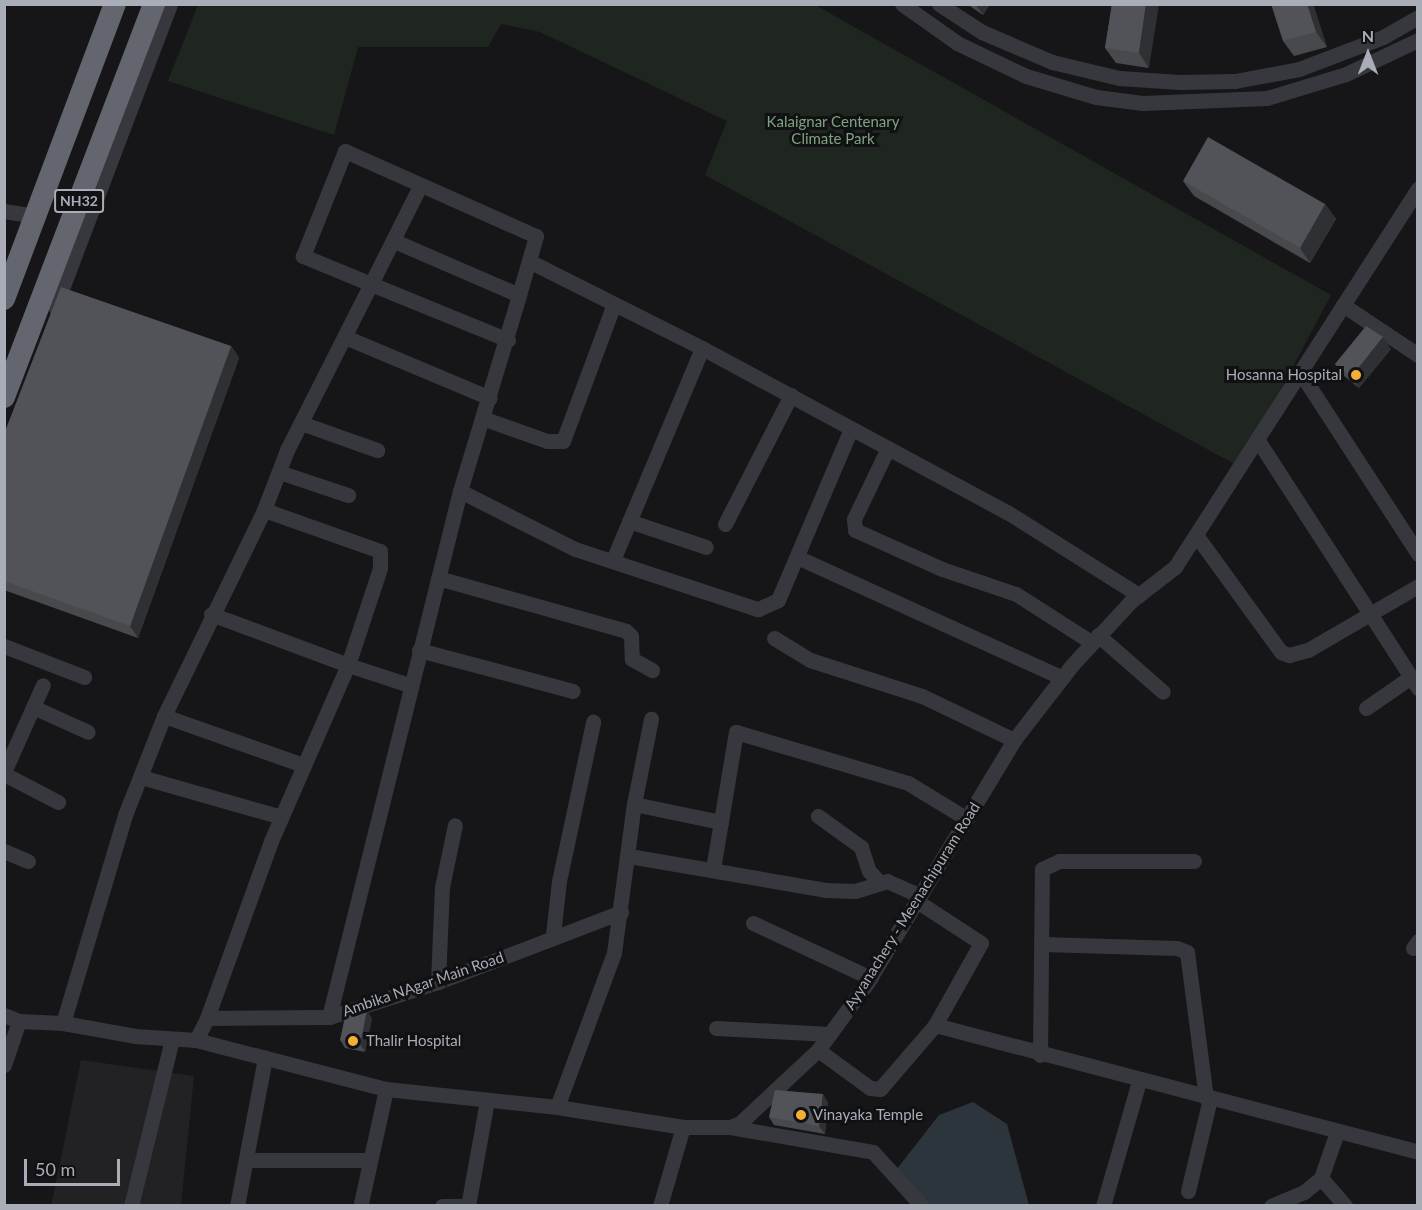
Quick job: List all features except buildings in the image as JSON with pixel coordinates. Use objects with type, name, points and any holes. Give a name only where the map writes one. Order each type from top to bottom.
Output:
[{"type":"highway","name":"NH32","points":[[4,299],[10,274],[36,216],[115,4]]},
{"type":"highway","name":"NH32","points":[[4,398],[154,4]]},
{"type":"street","points":[[45,335],[170,4]]},
{"type":"street","points":[[902,4],[957,43],[1026,76],[1096,97],[1143,104],[1267,98],[1346,74],[1418,40]]},
{"type":"street","points":[[939,4],[982,32],[1052,62],[1119,78],[1180,82],[1235,81],[1299,69],[1383,37],[1418,17]]},
{"type":"street","points":[[328,1017],[409,685],[460,491],[508,340],[536,236],[345,151],[303,256],[508,340]]},
{"type":"street","points":[[63,1023],[125,815],[164,716],[211,614],[264,510],[301,423],[420,186]]},
{"type":"street","name":"Ayyanachery - Meenachipuram Road","points":[[730,1127],[818,1050],[871,978],[1014,740],[1094,638],[1139,595],[1175,567],[1418,188]]},
{"type":"street","points":[[4,211],[36,216]]},
{"type":"street","points":[[394,241],[519,296]]},
{"type":"street","points":[[529,261],[702,348],[1007,512],[1139,595]]},
{"type":"street","points":[[482,418],[547,441],[563,441],[614,304]]},
{"type":"street","points":[[1343,304],[1418,355]]},
{"type":"street","points":[[345,337],[490,398]]},
{"type":"street","points":[[613,560],[702,348]]},
{"type":"street","points":[[1300,372],[1418,554]]},
{"type":"street","points":[[725,524],[791,395]]},
{"type":"street","points":[[301,423],[376,450]]},
{"type":"street","points":[[460,491],[551,540],[758,609],[778,600],[851,429]]},
{"type":"street","points":[[1257,439],[1367,614],[1414,682],[1366,708]]},
{"type":"street","points":[[888,448],[854,519],[855,530],[942,569],[1016,594],[1094,638],[1163,692]]},
{"type":"street","points":[[279,472],[348,495]]},
{"type":"street","points":[[196,1040],[207,1018],[281,817],[348,665],[380,568],[380,551],[264,510]]},
{"type":"street","points":[[629,521],[706,547]]},
{"type":"street","points":[[1196,534],[1281,652],[1289,655],[1308,650],[1418,586]]},
{"type":"street","points":[[796,558],[1062,678]]},
{"type":"street","points":[[438,578],[626,631],[631,636],[632,659],[652,670]]},
{"type":"street","points":[[211,614],[409,685]]},
{"type":"street","points":[[774,638],[810,660],[922,696],[1014,740]]},
{"type":"street","points":[[4,646],[84,677]]},
{"type":"street","points":[[418,650],[573,691]]},
{"type":"street","points":[[43,685],[4,773],[58,802]]},
{"type":"street","points":[[33,707],[88,732]]},
{"type":"street","points":[[164,716],[303,765]]},
{"type":"street","points":[[557,1107],[604,988],[621,912],[634,804],[651,719]]},
{"type":"street","points":[[553,935],[559,881],[593,722]]},
{"type":"street","points":[[713,869],[736,732],[908,783],[967,819]]},
{"type":"street","points":[[141,777],[281,817]]},
{"type":"street","points":[[634,804],[721,822]]},
{"type":"street","points":[[818,816],[861,847],[869,871],[880,883]]},
{"type":"street","points":[[438,982],[442,886],[455,825]]},
{"type":"street","points":[[4,851],[28,861]]},
{"type":"street","points":[[629,856],[843,891],[894,882],[981,943],[935,1025],[880,1089],[870,1088],[818,1050]]},
{"type":"street","points":[[1040,1055],[1042,944],[1040,878],[1049,864],[1194,861]]},
{"type":"street","name":"Ambika NAgar Main Road","points":[[207,1018],[328,1017],[438,982],[553,935],[621,912]]},
{"type":"street","points":[[753,923],[871,978]]},
{"type":"street","points":[[1042,944],[1177,948],[1186,952],[1208,1098],[1188,1191]]},
{"type":"street","points":[[4,1065],[12,1018],[172,1039],[196,1040],[386,1089],[557,1107],[683,1127],[730,1127],[873,1152],[922,1206]]},
{"type":"street","points":[[935,1025],[1416,1154]]},
{"type":"street","points":[[716,1028],[830,1034]]},
{"type":"street","points":[[131,1206],[172,1039]]},
{"type":"street","points":[[244,1206],[237,1205],[265,1058]]},
{"type":"street","points":[[1103,1206],[1139,1081]]},
{"type":"street","points":[[361,1203],[386,1089]]},
{"type":"street","points":[[442,1206],[466,1206],[487,1100]]},
{"type":"street","points":[[661,1205],[683,1127]]},
{"type":"street","points":[[1271,1206],[1304,1192],[1321,1178],[1337,1132]]},
{"type":"street","points":[[246,1160],[370,1160]]},
{"type":"street","points":[[1321,1178],[1345,1206]]},
{"type":"shaded area","points":[[81,1060],[194,1076],[181,1205],[51,1206]]},
{"type":"shaded area","points":[[973,1102],[1007,1124],[1029,1205],[911,1205],[889,1179],[939,1115]]},
{"type":"green space","name":"Kalaignar Centenary Climate Park","points":[[198,5],[815,5],[1331,295],[1240,467],[705,175],[727,121],[540,32],[501,24],[488,47],[358,47],[334,135],[168,81]]},
{"type":"place","name":"Hosanna Hospital","points":[[1356,375]]},
{"type":"place","name":"Thalir Hospital","points":[[353,1041]]},
{"type":"place","name":"Vinayaka Temple","points":[[801,1115]]}]
